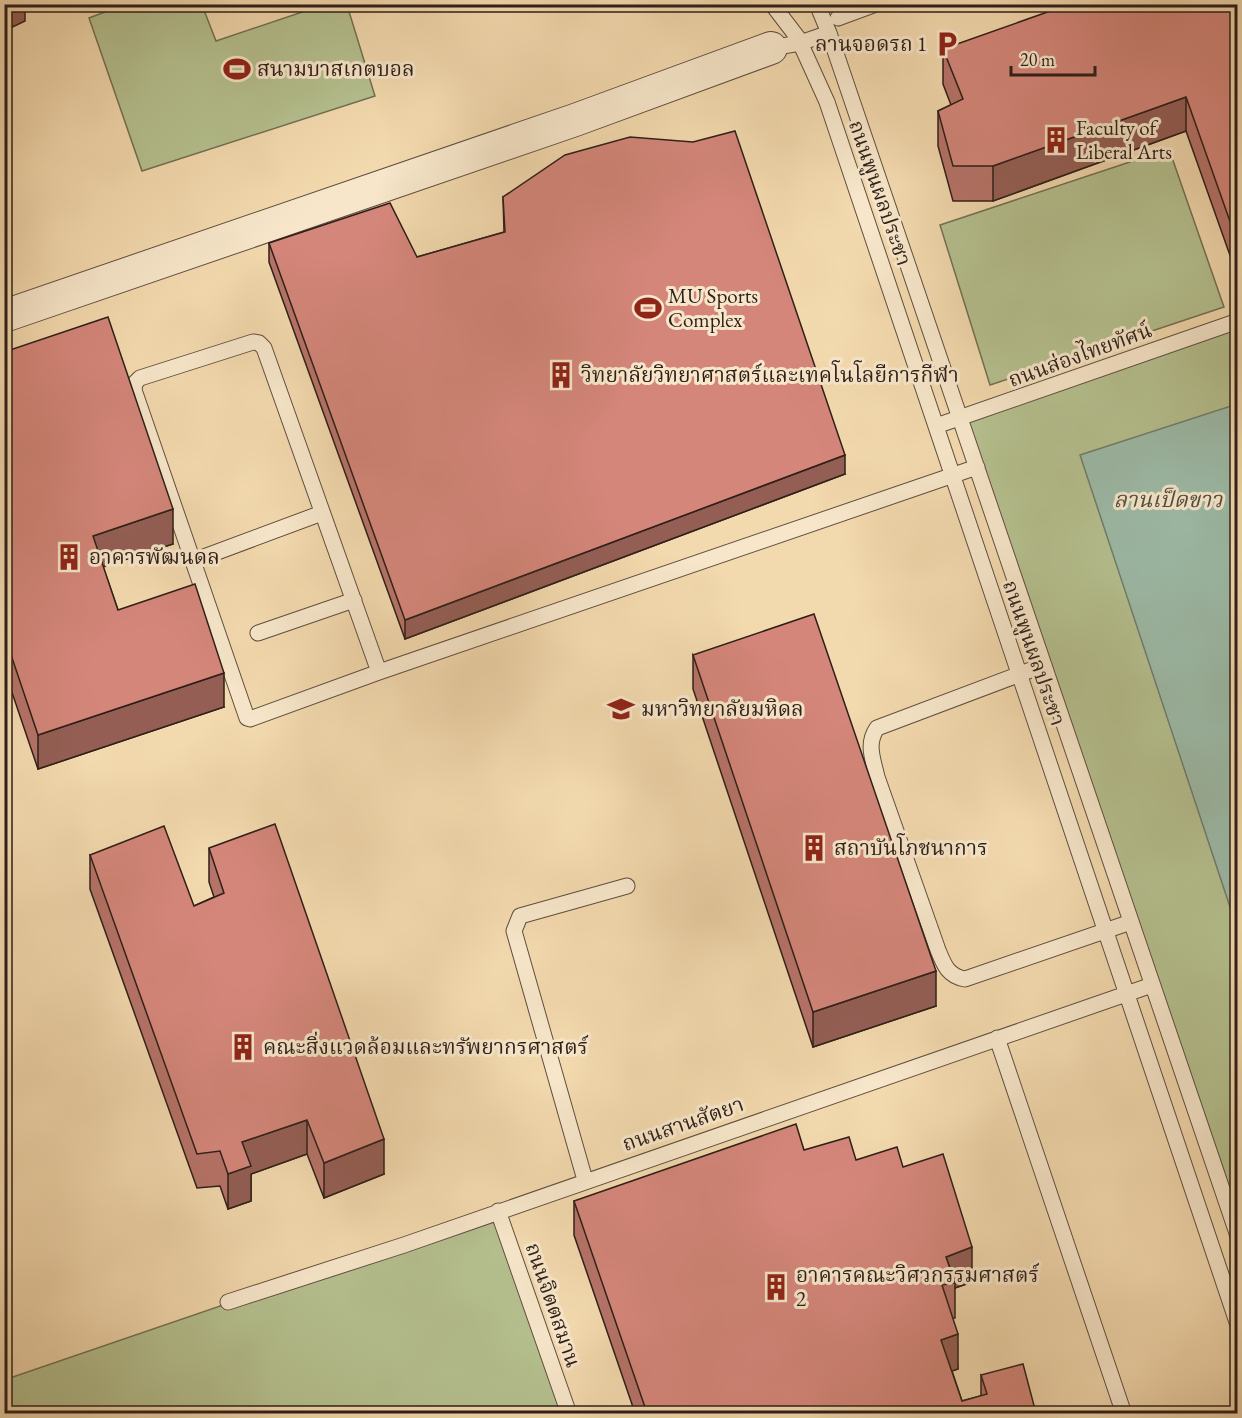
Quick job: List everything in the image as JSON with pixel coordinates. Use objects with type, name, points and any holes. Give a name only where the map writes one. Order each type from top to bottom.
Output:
[{"type":"street","points":[[4,316],[786,46]]},
{"type":"lane","name":"ถนนพูนผลประชา","points":[[772,4],[786,46],[827,102],[1238,1325]]},
{"type":"lane","name":"ถนนพูนผลประชา","points":[[817,4],[829,33],[1238,1236]]},
{"type":"lane","points":[[838,18],[876,4]]},
{"type":"lane","points":[[786,46],[829,33]]},
{"type":"lane","name":"ถนนส่องไทยทัศน์","points":[[936,426],[1238,321]]},
{"type":"lane","points":[[379,672],[264,348],[259,343],[140,378],[134,390],[248,719],[977,467]]},
{"type":"lane","points":[[193,561],[322,513]]},
{"type":"lane","points":[[258,633],[354,600]]},
{"type":"lane","points":[[1044,665],[877,728],[872,736],[870,748],[877,777],[938,951],[951,974],[965,979],[1131,922]]},
{"type":"lane","points":[[585,1180],[513,932],[520,916],[627,886]]},
{"type":"lane","name":"ถนนสานสัตยา","points":[[228,1302],[1152,985]]},
{"type":"lane","points":[[997,1038],[1124,1413]]},
{"type":"lane","name":"ถนนจิตตสมาน","points":[[498,1211],[569,1413]]},
{"type":"green space","name":"สนามบาสเกตบอล","points":[[126,4],[202,5],[216,41],[323,5],[347,5],[375,96],[142,171],[89,18]]},
{"type":"green space","points":[[1169,149],[1224,307],[990,385],[940,225]]},
{"type":"green space","points":[[1232,323],[1238,339],[1237,1236],[960,419]]},
{"type":"green space","points":[[498,1211],[569,1413],[5,1413],[4,1380]]},
{"type":"water","name":"ลานเป็ดขาว","points":[[1238,405],[1237,928],[1080,455]]},
{"type":"building","name":"Faculty of Liberal Arts","points":[[1070,4],[1238,4],[1238,244],[1186,97],[993,166],[953,166],[938,111],[963,99],[943,49]]},
{"type":"building","name":"วิทยาลัยวิทยาศาสตร์และเทคโนโลยีการกีฬา","points":[[735,131],[845,455],[405,620],[269,243],[390,203],[417,257],[505,232],[503,197],[565,155],[630,137],[693,142]]},
{"type":"building","name":"อาคารพัฒนดล","points":[[108,317],[173,509],[93,536],[118,610],[195,584],[224,673],[38,735],[4,634],[4,352]]},
{"type":"building","name":"สถาบันโภชนาการ","points":[[814,614],[936,971],[813,1012],[693,655]]},
{"type":"building","name":"คณะสิ่งแวดล้อมและทรัพยากรศาสตร์","points":[[275,824],[384,1139],[324,1163],[307,1120],[242,1142],[251,1166],[228,1174],[220,1151],[197,1154],[90,855],[164,826],[194,906],[224,893],[209,848]]},
{"type":"building","name":"อาคารคณะวิศวกรรมศาสตร์ 2","points":[[796,1124],[804,1150],[849,1137],[856,1160],[897,1147],[903,1167],[943,1154],[972,1247],[946,1257],[955,1283],[942,1285],[958,1334],[941,1340],[962,1401],[987,1394],[981,1375],[1023,1364],[1036,1413],[647,1413],[574,1201]]},
{"type":"place","name":"ลานจอดรถ 1","points":[[947,44]]},
{"type":"place","name":"สนามบาสเกตบอล","points":[[237,69]]},
{"type":"place","name":"Faculty of Liberal Arts","points":[[1056,140]]},
{"type":"place","name":"MU Sports Complex","points":[[648,308]]},
{"type":"place","name":"วิทยาลัยวิทยาศาสตร์และเทคโนโลยีการกีฬา","points":[[561,375]]},
{"type":"place","name":"อาคารพัฒนดล","points":[[69,557]]},
{"type":"place","name":"มหาวิทยาลัยมหิดล","points":[[621,709]]},
{"type":"place","name":"สถาบันโภชนาการ","points":[[814,848]]},
{"type":"place","name":"คณะสิ่งแวดล้อมและทรัพยากรศาสตร์","points":[[243,1047]]},
{"type":"place","name":"อาคารคณะวิศวกรรมศาสตร์ 2","points":[[776,1287]]}]
